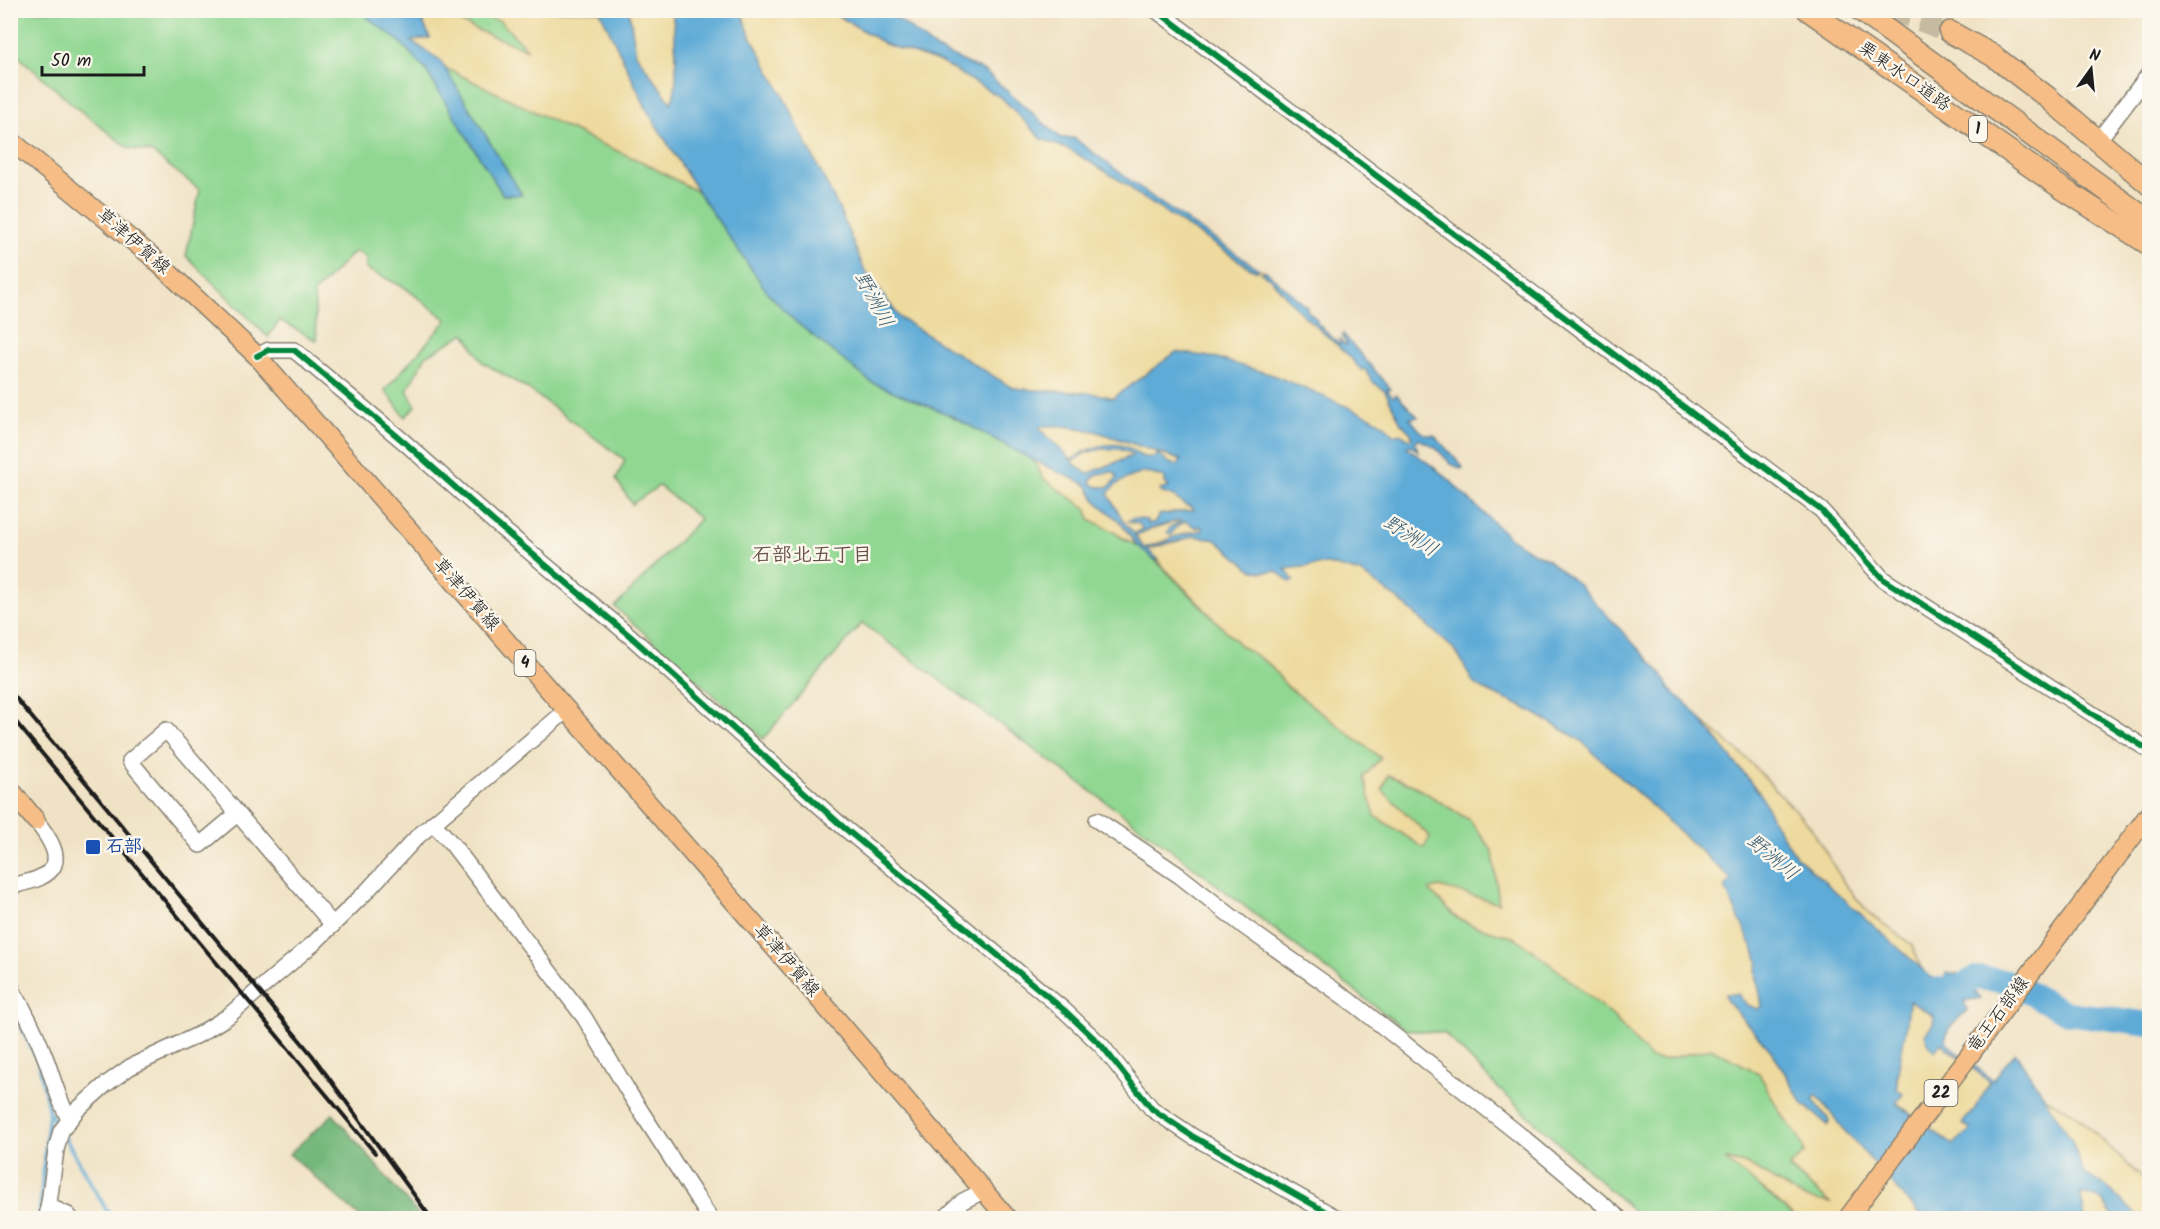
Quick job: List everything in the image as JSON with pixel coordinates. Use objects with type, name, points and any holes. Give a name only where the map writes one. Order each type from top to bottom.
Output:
[{"type":"highway","name":"栗東水口道路","points":[[1808,10],[2063,189],[2150,245]]},
{"type":"highway","name":"栗東水口道路","points":[[1860,10],[2150,222]]},
{"type":"highway","points":[[1950,32],[1992,55],[2150,185]]},
{"type":"main road","name":"草津伊賀線","points":[[10,140],[150,255],[257,356],[808,986],[1007,1218]]},
{"type":"main road","points":[[10,792],[36,821]]},
{"type":"main road","name":"竜王石部線","points":[[1848,1218],[2150,813]]},
{"type":"street","points":[[1156,10],[1821,510],[1883,579],[2150,751]]},
{"type":"street","points":[[2097,142],[2150,73]]},
{"type":"street","points":[[257,356],[269,350],[294,350],[403,441],[493,521],[630,636],[842,826],[1064,1010],[1102,1046],[1152,1109],[1192,1136],[1337,1218]]},
{"type":"street","points":[[70,1218],[68,1215],[48,1212],[56,1150],[61,1131],[77,1110],[105,1084],[130,1067],[198,1035],[221,1021],[333,925],[417,837],[567,710]]},
{"type":"street","points":[[237,814],[200,845],[130,761],[166,730],[333,925]]},
{"type":"street","points":[[1097,820],[1180,876],[1245,927],[1357,1006],[1457,1084],[1620,1218]]},
{"type":"street","points":[[10,886],[42,878],[53,866],[55,850],[36,821]]},
{"type":"street","points":[[433,823],[466,862],[584,1017],[631,1096],[710,1218]]},
{"type":"street","points":[[10,986],[26,1011],[59,1101],[69,1119]]},
{"type":"street","points":[[945,1218],[963,1201],[982,1191]]},
{"type":"green space","points":[[11,11],[359,11],[400,42],[425,69],[503,195],[522,195],[444,67],[592,140],[643,162],[698,192],[768,293],[796,322],[871,382],[950,415],[1033,460],[1044,479],[1086,508],[1091,521],[1104,525],[1125,540],[1137,545],[1240,645],[1269,664],[1287,686],[1381,758],[1364,777],[1398,808],[1382,790],[1388,775],[1415,786],[1471,821],[1493,852],[1499,904],[1439,887],[1430,890],[1457,918],[1516,938],[1614,1017],[1650,1058],[1663,1060],[1711,1048],[1759,1073],[1780,1112],[1799,1137],[1805,1153],[1789,1168],[1831,1204],[1802,1197],[1748,1165],[1727,1160],[1796,1218],[1641,1218],[1498,1088],[1444,1033],[1406,1030],[1166,846],[862,623],[763,739],[615,607],[700,519],[659,486],[632,504],[616,479],[625,460],[528,389],[482,362],[465,333],[426,356],[407,390],[416,406],[405,417],[385,390],[447,320],[404,287],[366,269],[366,257],[355,251],[314,293],[317,341],[280,320],[268,337],[186,256],[200,190],[151,152],[128,148],[77,108],[11,50]]},
{"type":"green space","points":[[437,11],[466,11],[500,21],[530,51],[477,30]]},
{"type":"green space","points":[[333,1114],[421,1218],[361,1218],[289,1154]]},
{"type":"sand","points":[[411,11],[437,11],[528,50],[500,21],[466,11],[600,11],[648,112],[698,192],[643,162],[592,140],[444,67],[440,60],[410,40],[430,38],[421,18]]},
{"type":"sand","points":[[629,11],[672,11],[676,72],[671,103],[636,54]]},
{"type":"sand","points":[[741,11],[830,11],[885,44],[942,63],[1002,98],[1042,139],[1072,151],[1131,187],[1134,192],[1249,267],[1257,271],[1259,269],[1266,271],[1262,273],[1271,279],[1298,310],[1350,357],[1361,370],[1365,369],[1372,381],[1385,391],[1401,423],[1413,438],[1410,440],[1394,435],[1383,424],[1216,358],[1176,352],[1113,398],[1088,393],[1011,388],[900,318],[864,269],[839,209],[750,35]]},
{"type":"sand","points":[[1040,426],[1064,426],[1095,431],[1181,460],[1179,465],[1169,463],[1159,455],[1148,458],[1122,445],[1107,445],[1091,449],[1071,460],[1040,429]]},
{"type":"sand","points":[[1119,449],[1131,453],[1132,456],[1087,474],[1072,462],[1087,452]]},
{"type":"sand","points":[[1033,460],[1087,485],[1096,501],[1119,521],[1137,545],[1091,521],[1086,508],[1044,479]]},
{"type":"sand","points":[[1112,472],[1117,478],[1109,487],[1097,487],[1091,483],[1091,479],[1098,474]]},
{"type":"sand","points":[[1146,472],[1165,478],[1169,487],[1165,490],[1194,511],[1159,515],[1155,522],[1147,524],[1135,519],[1131,523],[1138,523],[1143,529],[1134,534],[1124,522],[1108,494],[1120,482]]},
{"type":"sand","points":[[1183,521],[1171,526],[1171,535],[1176,526],[1186,521],[1197,528],[1201,526],[1203,531],[1188,532],[1144,548],[1135,536],[1150,529]]},
{"type":"sand","points":[[1195,536],[1216,540],[1251,569],[1262,572],[1276,571],[1293,581],[1285,569],[1328,564],[1361,573],[1399,600],[1456,651],[1474,682],[1483,689],[1523,707],[1579,739],[1731,879],[1726,888],[1759,961],[1756,972],[1762,1006],[1758,1009],[1727,1001],[1773,1053],[1803,1104],[1828,1125],[1829,1120],[1812,1099],[1817,1094],[1923,1218],[1796,1218],[1725,1160],[1748,1165],[1802,1197],[1830,1203],[1789,1167],[1805,1153],[1799,1137],[1780,1112],[1759,1073],[1711,1048],[1663,1060],[1650,1058],[1614,1017],[1516,938],[1457,918],[1429,890],[1439,887],[1499,903],[1493,852],[1471,821],[1415,786],[1388,775],[1382,790],[1430,837],[1424,848],[1375,816],[1364,777],[1381,758],[1287,686],[1269,664],[1240,645],[1147,550]]},
{"type":"sand","points":[[1701,720],[1745,757],[1810,826],[1846,886],[1870,914],[1912,945],[1922,970],[1796,856],[1773,821],[1761,795]]},
{"type":"sand","points":[[1909,1001],[1935,1016],[1929,1045],[1935,1050],[1940,1043],[1990,1082],[1974,1110],[1962,1123],[1971,1129],[1953,1145],[1896,1102],[1903,1094],[1897,1090],[1897,1079]]},
{"type":"sand","points":[[2043,1097],[2075,1114],[2149,1185],[2149,1216],[2147,1218],[2139,1218],[2127,1206],[2084,1174],[2076,1160],[2071,1139]]},
{"type":"sand","points":[[2080,1193],[2102,1199],[2114,1218],[2085,1218]]},
{"type":"water","points":[[359,11],[411,11],[421,18],[430,38],[411,41],[440,60],[522,195],[503,195],[425,69],[400,42]]},
{"type":"water","name":"野洲川","points":[[600,11],[629,11],[636,54],[671,103],[674,96],[676,72],[672,11],[741,11],[750,35],[839,209],[864,269],[900,318],[1011,387],[1088,393],[1113,398],[1176,352],[1216,358],[1273,375],[1371,417],[1383,424],[1394,435],[1399,433],[1412,438],[1411,433],[1401,423],[1385,391],[1372,381],[1365,369],[1361,370],[1350,357],[1298,310],[1271,279],[1261,273],[1266,271],[1307,307],[1317,323],[1339,344],[1340,338],[1343,344],[1347,345],[1343,334],[1391,389],[1387,390],[1393,397],[1396,394],[1418,417],[1410,418],[1417,427],[1423,433],[1434,435],[1463,467],[1462,469],[1451,464],[1435,447],[1419,439],[1415,442],[1418,451],[1411,445],[1407,447],[1447,478],[1510,538],[1547,559],[1577,583],[1661,673],[1669,688],[1693,710],[1761,795],[1773,821],[1796,856],[1942,987],[1946,973],[1961,974],[1965,982],[1981,998],[1964,1001],[1967,1010],[1949,1028],[1945,1040],[1955,1051],[1993,1080],[2015,1052],[2071,1139],[2084,1174],[2106,1187],[2139,1218],[2114,1218],[2102,1200],[2080,1193],[2085,1218],[1923,1218],[1844,1130],[1817,1095],[1813,1099],[1829,1120],[1828,1125],[1803,1104],[1773,1053],[1727,1001],[1725,994],[1738,994],[1747,1005],[1758,1009],[1762,1006],[1756,972],[1759,961],[1725,888],[1731,879],[1579,739],[1473,682],[1456,651],[1399,600],[1361,573],[1328,564],[1285,569],[1294,581],[1290,582],[1276,571],[1262,572],[1251,569],[1216,540],[1195,536],[1147,549],[1159,560],[1155,560],[1137,545],[1119,521],[1096,501],[1087,485],[1033,460],[950,415],[871,382],[796,322],[768,293],[698,192],[648,112]],"holes":[[[1040,426],[1064,426],[1095,431],[1181,460],[1178,465],[1169,463],[1158,453],[1155,457],[1140,456],[1122,445],[1099,446],[1071,460],[1040,429]],[[1102,449],[1119,449],[1131,453],[1132,456],[1087,474],[1072,462],[1087,452]],[[1112,472],[1117,478],[1109,487],[1097,487],[1091,483],[1091,479],[1098,474]],[[1146,472],[1165,478],[1165,483],[1169,487],[1160,490],[1161,493],[1173,496],[1194,510],[1159,515],[1155,522],[1147,524],[1147,520],[1132,518],[1128,521],[1138,523],[1143,529],[1134,534],[1124,522],[1108,494],[1120,482]],[[1180,520],[1182,522],[1171,526],[1167,532],[1171,535],[1176,527],[1186,521],[1197,528],[1201,526],[1203,530],[1173,537],[1168,541],[1144,548],[1135,536]],[[1909,1001],[1934,1016],[1933,1024],[1925,1034],[1929,1045],[1935,1051],[1941,1043],[1990,1082],[1974,1110],[1962,1123],[1971,1129],[1953,1145],[1896,1103],[1903,1094],[1897,1090],[1897,1076]]]},
{"type":"water","points":[[831,11],[888,11],[936,49],[984,71],[1061,138],[1074,138],[1159,202],[1259,269],[1257,271],[1249,267],[1134,192],[1131,187],[1072,151],[1042,139],[1002,98],[942,63],[885,44]]},
{"type":"waterway","points":[[1939,989],[1948,994],[1975,978],[2007,981],[2067,1013],[2150,1024]]},
{"type":"waterway","points":[[10,1004],[39,1063],[49,1112],[59,1127]]},
{"type":"waterway","points":[[39,1218],[49,1112]]},
{"type":"waterway","points":[[64,1136],[111,1218]]},
{"type":"tunnel","points":[[1891,10],[1950,32]]},
{"type":"railway","points":[[10,691],[312,1055],[431,1218]]},
{"type":"railway","points":[[10,715],[375,1153]]},
{"type":"cycle path","points":[[1156,10],[1821,510],[1883,579],[2150,751]]},
{"type":"cycle path","points":[[257,356],[269,350],[294,350],[403,441],[493,521],[630,636],[842,826],[1064,1010],[1102,1046],[1152,1109],[1192,1136],[1337,1218]]},
{"type":"place","name":"石部","points":[[93,847]]},
{"type":"district","name":"石部北五丁目","points":[[812,556]]}]
